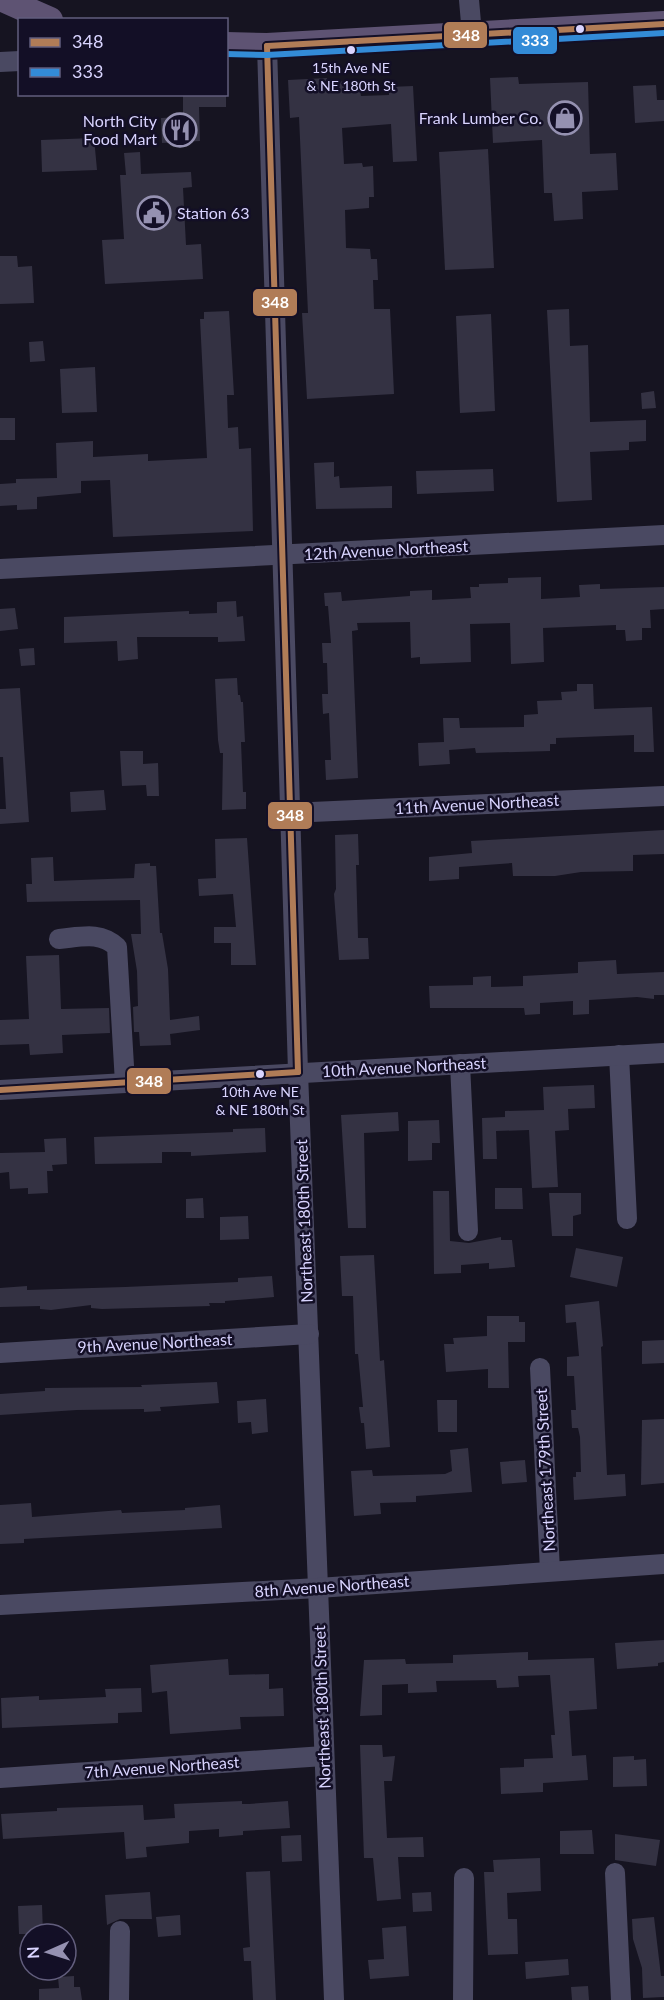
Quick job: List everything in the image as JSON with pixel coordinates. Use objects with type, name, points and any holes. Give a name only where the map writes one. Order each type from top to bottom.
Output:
[{"type":"main road","points":[[5,0],[46,18]]},
{"type":"main road","points":[[228,45],[267,46],[664,24]]},
{"type":"street","points":[[469,0],[472,34]]},
{"type":"street","name":"Northeast 180th Street","points":[[267,46],[298,1072],[334,2000]]},
{"type":"street","points":[[0,62],[18,61]]},
{"type":"street","name":"12th Avenue Northeast","points":[[0,569],[664,535]]},
{"type":"street","name":"11th Avenue Northeast","points":[[290,813],[664,796]]},
{"type":"street","points":[[59,939],[96,935],[108,938],[117,947],[125,1083]]},
{"type":"street","name":"10th Avenue Northeast","points":[[0,1090],[664,1053]]},
{"type":"street","points":[[619,1055],[627,1219]]},
{"type":"street","points":[[460,1064],[468,1231]]},
{"type":"street","name":"9th Avenue Northeast","points":[[0,1353],[309,1334]]},
{"type":"street","name":"Northeast 179th Street","points":[[540,1368],[550,1571]]},
{"type":"street","name":"8th Avenue Northeast","points":[[0,1605],[664,1564]]},
{"type":"street","name":"7th Avenue Northeast","points":[[0,1778],[324,1756]]},
{"type":"street","points":[[615,1873],[621,2000]]},
{"type":"street","points":[[463,2000],[464,1878]]},
{"type":"street","points":[[119,2000],[120,1931]]},
{"type":"building","name":"Frank Lumber Co.","points":[[518,77],[519,84],[588,82],[590,154],[616,153],[618,190],[582,192],[583,219],[554,221],[552,193],[544,193],[542,140],[493,143],[490,78]]},
{"type":"building","points":[[327,78],[328,82],[358,81],[361,96],[389,95],[389,87],[413,86],[417,161],[393,162],[391,124],[342,128],[344,164],[362,163],[363,167],[373,166],[374,197],[369,197],[369,208],[345,210],[346,248],[370,249],[371,259],[377,259],[378,280],[373,280],[374,309],[390,309],[394,394],[307,399],[302,313],[308,313],[299,117],[290,118],[288,80]]},
{"type":"building","points":[[656,85],[657,100],[664,100],[664,121],[635,123],[633,86]]},
{"type":"building","name":"North City Food Mart","points":[[183,96],[226,96],[226,107],[199,107],[200,141],[162,143],[161,118],[183,117]]},
{"type":"building","points":[[94,138],[97,170],[42,172],[41,140]]},
{"type":"building","points":[[488,149],[494,268],[445,270],[439,152]]},
{"type":"building","name":"Station 63","points":[[140,152],[141,174],[191,172],[192,187],[183,188],[186,245],[201,244],[203,279],[105,284],[102,240],[124,239],[120,175],[126,175],[124,153]]},
{"type":"building","points":[[0,256],[17,256],[18,267],[32,266],[34,303],[0,304]]},
{"type":"building","points":[[569,309],[570,346],[588,345],[590,422],[646,420],[646,441],[629,442],[629,450],[590,452],[592,500],[557,502],[547,310]]},
{"type":"building","points":[[229,311],[234,395],[227,395],[228,428],[238,427],[239,449],[251,448],[253,531],[113,537],[110,480],[81,481],[81,493],[37,497],[37,509],[17,510],[17,505],[0,506],[0,484],[16,483],[16,479],[57,478],[56,443],[93,441],[93,457],[148,454],[148,461],[207,458],[200,319],[204,319],[204,312]]},
{"type":"building","points":[[491,314],[495,411],[460,413],[456,316]]},
{"type":"building","points":[[43,341],[45,361],[30,362],[29,342]]},
{"type":"building","points":[[95,367],[97,412],[62,413],[60,369]]},
{"type":"building","points":[[654,391],[656,408],[642,409],[641,393]]},
{"type":"building","points":[[0,418],[15,418],[15,440],[0,440]]},
{"type":"building","points":[[334,462],[334,477],[339,476],[340,488],[392,486],[392,508],[316,509],[314,463]]},
{"type":"building","points":[[493,469],[494,491],[417,494],[416,471]]},
{"type":"building","points":[[541,577],[541,599],[580,597],[579,585],[600,584],[600,589],[664,587],[664,609],[650,610],[651,628],[642,628],[642,640],[626,641],[625,630],[616,630],[616,625],[543,628],[544,662],[511,664],[510,623],[470,624],[471,662],[420,664],[420,657],[411,658],[410,622],[357,623],[358,630],[352,631],[358,778],[326,780],[325,760],[331,760],[329,713],[323,714],[322,694],[328,694],[327,663],[323,663],[322,643],[331,643],[328,606],[325,606],[324,593],[341,592],[342,601],[410,596],[410,591],[432,590],[432,600],[471,598],[470,587],[479,587],[479,584],[508,583],[508,578]]},
{"type":"building","points":[[236,601],[237,617],[243,616],[245,641],[218,642],[218,637],[137,637],[138,659],[118,661],[117,641],[64,643],[64,617],[189,611],[189,614],[217,613],[217,602]]},
{"type":"building","points":[[15,608],[18,629],[0,631],[0,609]]},
{"type":"building","points":[[34,648],[35,665],[21,666],[19,649]]},
{"type":"building","points":[[237,678],[238,695],[243,702],[245,742],[241,742],[246,809],[222,810],[223,753],[220,753],[218,740],[215,679]]},
{"type":"building","points":[[577,684],[593,684],[594,709],[652,707],[654,752],[634,752],[634,735],[556,738],[556,744],[550,744],[550,751],[476,753],[475,748],[449,750],[450,764],[419,766],[418,743],[444,742],[443,718],[459,718],[460,728],[524,727],[524,715],[538,714],[537,701],[562,700],[561,692],[577,691]]},
{"type":"building","points":[[20,688],[29,822],[0,824],[0,809],[6,809],[3,757],[0,757],[0,689]]},
{"type":"building","points":[[120,751],[143,751],[143,764],[158,763],[159,796],[147,796],[146,785],[122,786]]},
{"type":"building","points":[[104,790],[106,810],[71,812],[70,792]]},
{"type":"building","points":[[664,830],[664,854],[633,855],[633,871],[513,876],[512,863],[459,867],[459,879],[429,881],[429,857],[472,853],[471,841]]},
{"type":"building","points":[[358,834],[359,865],[356,865],[358,938],[368,938],[369,959],[339,960],[334,894],[336,889],[335,835]]},
{"type":"building","points":[[247,838],[256,965],[231,965],[231,943],[214,943],[214,927],[236,927],[233,894],[199,896],[198,879],[216,878],[215,839]]},
{"type":"building","points":[[53,857],[54,881],[134,878],[135,864],[150,863],[150,866],[156,866],[160,933],[162,933],[168,969],[170,1020],[199,1016],[200,1030],[170,1034],[171,1045],[140,1046],[139,1032],[134,1032],[133,1007],[138,1006],[137,971],[131,934],[141,934],[140,900],[27,902],[26,884],[32,884],[31,858]]},
{"type":"building","points":[[59,955],[61,1009],[109,1008],[110,1033],[62,1035],[63,1053],[30,1055],[29,1044],[0,1045],[0,1020],[29,1019],[26,956]]},
{"type":"building","points":[[616,960],[617,974],[664,972],[664,995],[654,995],[654,999],[637,997],[589,1000],[589,1014],[573,1015],[573,1001],[540,1003],[540,1014],[525,1015],[524,1008],[430,1008],[429,986],[473,985],[473,977],[491,976],[491,987],[523,986],[523,976],[578,973],[578,962]]},
{"type":"building","points":[[594,1085],[595,1108],[568,1109],[569,1130],[555,1131],[558,1187],[532,1188],[529,1130],[496,1131],[497,1159],[483,1159],[482,1118],[505,1117],[505,1111],[544,1110],[543,1087]]},
{"type":"building","points":[[398,1112],[399,1131],[364,1133],[366,1228],[348,1228],[341,1115]]},
{"type":"building","points":[[439,1120],[440,1143],[432,1143],[432,1160],[408,1161],[408,1121]]},
{"type":"building","points":[[265,1128],[266,1152],[191,1156],[191,1152],[162,1152],[162,1163],[95,1164],[94,1137],[233,1132],[233,1129]]},
{"type":"building","points":[[66,1138],[67,1164],[52,1165],[53,1171],[47,1171],[48,1193],[28,1194],[28,1188],[10,1189],[9,1172],[0,1173],[0,1153],[45,1152],[44,1139]]},
{"type":"building","points":[[495,1188],[522,1188],[523,1209],[495,1209]]},
{"type":"building","points":[[433,1191],[449,1191],[450,1241],[469,1243],[501,1237],[501,1240],[512,1240],[515,1267],[489,1269],[489,1263],[461,1265],[461,1273],[434,1274]]},
{"type":"building","points":[[549,1193],[581,1193],[581,1214],[573,1216],[573,1236],[552,1236]]},
{"type":"building","points":[[203,1198],[204,1218],[186,1218],[186,1199]]},
{"type":"building","points":[[248,1216],[249,1239],[220,1240],[220,1217]]},
{"type":"building","points":[[576,1248],[623,1257],[617,1287],[570,1277]]},
{"type":"building","points":[[374,1255],[380,1361],[384,1360],[390,1447],[366,1449],[364,1423],[361,1423],[359,1407],[363,1407],[358,1354],[355,1354],[353,1296],[342,1296],[340,1256]]},
{"type":"building","points":[[272,1276],[274,1297],[209,1303],[210,1306],[102,1309],[91,1308],[91,1305],[51,1310],[40,1309],[40,1306],[0,1307],[0,1288],[27,1286],[27,1290],[125,1287],[238,1282],[238,1278]]},
{"type":"building","points":[[599,1301],[603,1346],[601,1347],[607,1475],[625,1474],[626,1496],[574,1500],[573,1477],[576,1477],[576,1472],[581,1472],[580,1437],[578,1428],[572,1428],[571,1410],[576,1410],[574,1376],[567,1376],[567,1357],[579,1356],[576,1322],[566,1323],[565,1305]]},
{"type":"building","points":[[487,1316],[519,1316],[519,1322],[525,1322],[525,1342],[508,1342],[509,1388],[488,1388],[488,1369],[446,1372],[444,1344],[454,1344],[453,1338],[487,1336]]},
{"type":"building","points":[[664,1340],[664,1363],[642,1364],[642,1341]]},
{"type":"building","points":[[217,1382],[219,1403],[160,1407],[161,1411],[144,1412],[144,1409],[77,1410],[0,1415],[0,1394],[45,1391],[45,1388],[142,1387],[141,1385]]},
{"type":"building","points":[[266,1399],[268,1432],[252,1434],[251,1422],[238,1423],[237,1401]]},
{"type":"building","points":[[437,1400],[457,1400],[457,1432],[438,1432]]},
{"type":"building","points":[[664,1419],[664,1483],[641,1485],[642,1420]]},
{"type":"building","points":[[468,1448],[472,1492],[416,1496],[416,1502],[380,1503],[381,1514],[354,1516],[351,1471],[372,1470],[373,1476],[445,1474],[452,1471],[450,1450]]},
{"type":"building","points":[[525,1460],[527,1482],[502,1484],[500,1462]]},
{"type":"building","points":[[31,1503],[32,1517],[121,1510],[122,1513],[185,1510],[185,1508],[220,1505],[222,1528],[24,1539],[24,1543],[0,1544],[0,1505]]},
{"type":"building","points":[[664,1640],[664,1662],[658,1663],[658,1666],[617,1669],[615,1643]]},
{"type":"building","points":[[528,1652],[528,1660],[594,1658],[597,1709],[569,1711],[572,1756],[586,1755],[588,1780],[543,1783],[543,1792],[501,1794],[500,1768],[524,1767],[524,1759],[553,1758],[551,1735],[555,1735],[550,1675],[518,1676],[519,1687],[497,1688],[496,1680],[436,1681],[437,1692],[408,1693],[408,1684],[382,1685],[382,1715],[360,1716],[364,1660],[405,1659],[406,1664],[453,1663],[453,1655]]},
{"type":"building","points":[[228,1659],[229,1675],[269,1674],[269,1689],[283,1688],[284,1716],[240,1717],[241,1729],[170,1734],[167,1691],[152,1693],[150,1665]]},
{"type":"building","points":[[141,1688],[142,1712],[118,1713],[118,1723],[2,1728],[1,1698],[39,1696],[39,1700],[106,1697],[105,1689]]},
{"type":"building","points":[[360,1745],[382,1745],[383,1757],[395,1756],[392,1781],[384,1781],[387,1838],[423,1837],[424,1857],[398,1857],[401,1899],[377,1901],[373,1858],[364,1858]]},
{"type":"building","points":[[634,1756],[634,1760],[646,1759],[647,1786],[613,1787],[613,1757]]},
{"type":"building","points":[[242,1801],[242,1804],[249,1804],[288,1801],[290,1828],[243,1831],[243,1835],[219,1837],[219,1829],[189,1831],[189,1843],[146,1847],[147,1857],[126,1859],[124,1832],[3,1839],[1,1814],[57,1811],[57,1808],[143,1805],[144,1820],[175,1818],[174,1804]]},
{"type":"building","points":[[592,1830],[594,1854],[560,1854],[560,1831]]},
{"type":"building","points":[[615,1834],[660,1840],[656,1866],[615,1860]]},
{"type":"building","points":[[301,1835],[302,1861],[282,1862],[281,1836]]},
{"type":"building","points":[[540,1858],[541,1891],[507,1893],[508,1919],[517,1919],[518,1954],[488,1955],[484,1872],[494,1872],[493,1860]]},
{"type":"building","points":[[270,1871],[276,2000],[253,2000],[251,1961],[244,1961],[243,1948],[250,1947],[246,1872]]},
{"type":"building","points":[[150,1892],[152,1919],[120,1919],[107,1925],[105,1895]]},
{"type":"building","points":[[431,1892],[432,1911],[413,1912],[412,1893]]},
{"type":"building","points":[[42,1905],[43,1922],[19,1922],[18,1906]]},
{"type":"building","points":[[180,1915],[181,1935],[158,1937],[156,1917]]},
{"type":"building","points":[[654,1917],[661,1976],[664,1976],[664,1997],[643,1998],[642,1968],[633,1939],[632,1919]]},
{"type":"building","points":[[406,1926],[409,1976],[370,1979],[368,1960],[384,1959],[382,1928]]},
{"type":"building","points":[[568,1959],[569,1975],[526,1979],[525,1962]]},
{"type":"building","points":[[58,1982],[74,1982],[74,1987],[80,1987],[82,2000],[39,2000],[39,1989],[59,1988]]},
{"type":"building","points":[[588,1986],[589,2000],[572,2000],[571,1987]]},
{"type":"transit line","name":"348","points":[[267,46],[664,24]]},
{"type":"transit line","name":"333","points":[[228,54],[267,55],[664,33]]},
{"type":"transit line","name":"348","points":[[267,46],[298,1072]]},
{"type":"transit line","name":"348","points":[[0,1090],[298,1072]]},
{"type":"place","name":"15th Ave NE & NE 180th St","points":[[351,50]]},
{"type":"place","name":"Frank Lumber Co.","points":[[565,118]]},
{"type":"place","name":"North City Food Mart","points":[[180,130]]},
{"type":"place","name":"Station 63","points":[[154,213]]},
{"type":"place","name":"10th Ave NE & NE 180th St","points":[[260,1074]]}]
